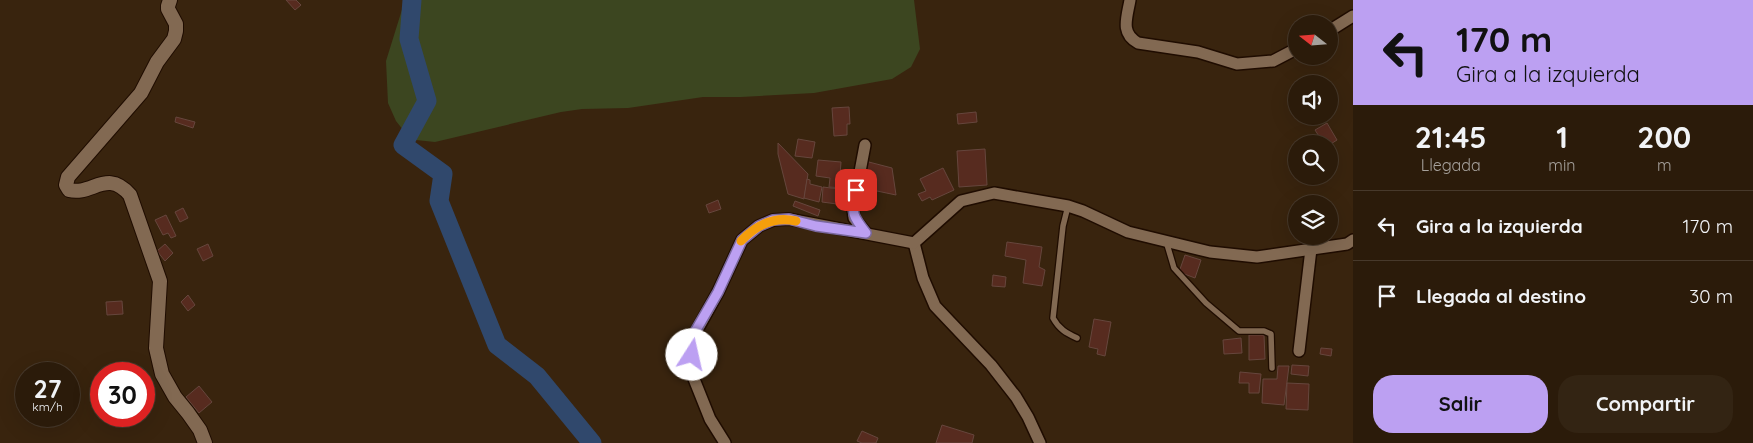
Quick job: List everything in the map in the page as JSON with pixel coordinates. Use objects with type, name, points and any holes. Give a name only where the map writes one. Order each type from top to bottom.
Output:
[{"type":"street","points":[[170,0],[168,9],[176,24],[174,38],[157,62],[142,93],[68,177],[66,185],[69,190],[75,192],[110,182],[119,186],[130,195],[160,281],[156,348],[162,374],[175,397],[200,430],[206,443]]},
{"type":"street","points":[[1130,0],[1126,31],[1129,38],[1138,43],[1198,52],[1237,64],[1273,61],[1288,53]]},
{"type":"street","points":[[1338,25],[1353,16]]},
{"type":"street","points":[[865,145],[852,209],[854,218],[866,233]]},
{"type":"street","points":[[914,243],[961,201],[994,194],[1068,206],[1128,232],[1210,252],[1258,257],[1347,244],[1353,240]]},
{"type":"street","points":[[725,443],[710,419],[692,374],[692,355],[696,330],[718,292],[742,240],[759,226],[773,220],[789,219],[816,226],[866,233],[914,243]]},
{"type":"street","points":[[914,243],[923,278],[935,306],[991,366],[1016,397],[1040,443]]},
{"type":"street","points":[[1299,351],[1311,249]]},
{"type":"lane","points":[[1068,206],[1063,226],[1053,318],[1064,332],[1077,338]]},
{"type":"lane","points":[[1166,241],[1174,268],[1206,303],[1239,331],[1264,331],[1271,334],[1272,368]]},
{"type":"green space","points":[[405,0],[914,0],[920,49],[911,67],[892,79],[814,93],[703,97],[628,108],[582,109],[561,112],[435,142],[416,140],[408,136],[396,121],[388,103],[386,61]]},
{"type":"building","points":[[286,0],[296,0],[301,5],[295,10]]},
{"type":"building","points":[[849,107],[850,124],[847,124],[847,135],[834,136],[832,108]]},
{"type":"building","points":[[976,112],[977,122],[958,124],[957,114]]},
{"type":"building","points":[[176,117],[195,122],[193,128],[175,122]]},
{"type":"building","points":[[1324,125],[1328,125],[1334,135],[1318,135],[1315,130]]},
{"type":"building","points":[[798,139],[815,142],[812,158],[795,156]]},
{"type":"building","points":[[778,143],[808,174],[804,199],[788,194],[778,154]]},
{"type":"building","points":[[985,149],[987,185],[959,187],[957,151]]},
{"type":"building","points":[[818,160],[841,162],[840,175],[845,176],[843,188],[829,187],[830,178],[816,176]]},
{"type":"building","points":[[865,161],[892,168],[896,195],[858,187]]},
{"type":"building","points":[[943,168],[954,190],[932,200],[930,197],[922,201],[918,194],[926,191],[920,179]]},
{"type":"building","points":[[807,179],[810,180],[810,184],[822,187],[819,202],[804,198]]},
{"type":"building","points":[[823,187],[839,189],[837,204],[822,202]]},
{"type":"building","points":[[718,200],[721,209],[709,213],[706,205]]},
{"type":"building","points":[[795,201],[820,210],[818,216],[793,206]]},
{"type":"building","points":[[183,208],[188,218],[180,222],[175,212]]},
{"type":"building","points":[[166,215],[176,236],[171,238],[168,233],[163,235],[155,220]]},
{"type":"building","points":[[1007,242],[1042,247],[1039,267],[1045,270],[1042,286],[1023,283],[1026,260],[1005,256]]},
{"type":"building","points":[[165,244],[173,253],[165,261],[157,251]]},
{"type":"building","points":[[208,244],[213,256],[203,261],[197,249]]},
{"type":"building","points":[[1185,255],[1201,260],[1195,278],[1179,272]]},
{"type":"building","points":[[993,275],[1006,277],[1005,287],[992,286]]},
{"type":"building","points":[[188,295],[195,305],[188,311],[181,302]]},
{"type":"building","points":[[122,301],[123,314],[107,315],[106,302]]},
{"type":"building","points":[[1094,319],[1111,322],[1105,356],[1097,354],[1098,349],[1089,347]]},
{"type":"building","points":[[1249,335],[1264,335],[1265,359],[1249,360]]},
{"type":"building","points":[[1241,338],[1242,353],[1224,354],[1223,340]]},
{"type":"building","points":[[1321,348],[1332,349],[1331,356],[1320,354]]},
{"type":"building","points":[[1292,365],[1309,366],[1308,376],[1291,374]]},
{"type":"building","points":[[1278,366],[1289,366],[1284,405],[1262,403],[1263,379],[1277,379]]},
{"type":"building","points":[[1240,372],[1261,374],[1259,393],[1249,393],[1249,383],[1239,383]]},
{"type":"building","points":[[1287,383],[1309,384],[1308,410],[1286,409]]},
{"type":"building","points":[[199,386],[212,402],[199,413],[186,397]]},
{"type":"building","points":[[942,425],[974,435],[972,443],[936,443]]},
{"type":"building","points":[[862,431],[878,438],[876,443],[857,441]]},
{"type":"waterway","points":[[412,0],[409,39],[427,101],[403,145],[443,174],[439,201],[497,345],[537,376],[592,443]]},
{"type":"slow traffic","points":[[741,241],[759,226],[773,220],[789,219],[796,221]]},
{"type":"route","points":[[692,355],[696,330],[708,312],[742,240],[759,226],[773,220],[789,219],[816,226],[866,233],[853,214],[852,209],[856,190]]}]
